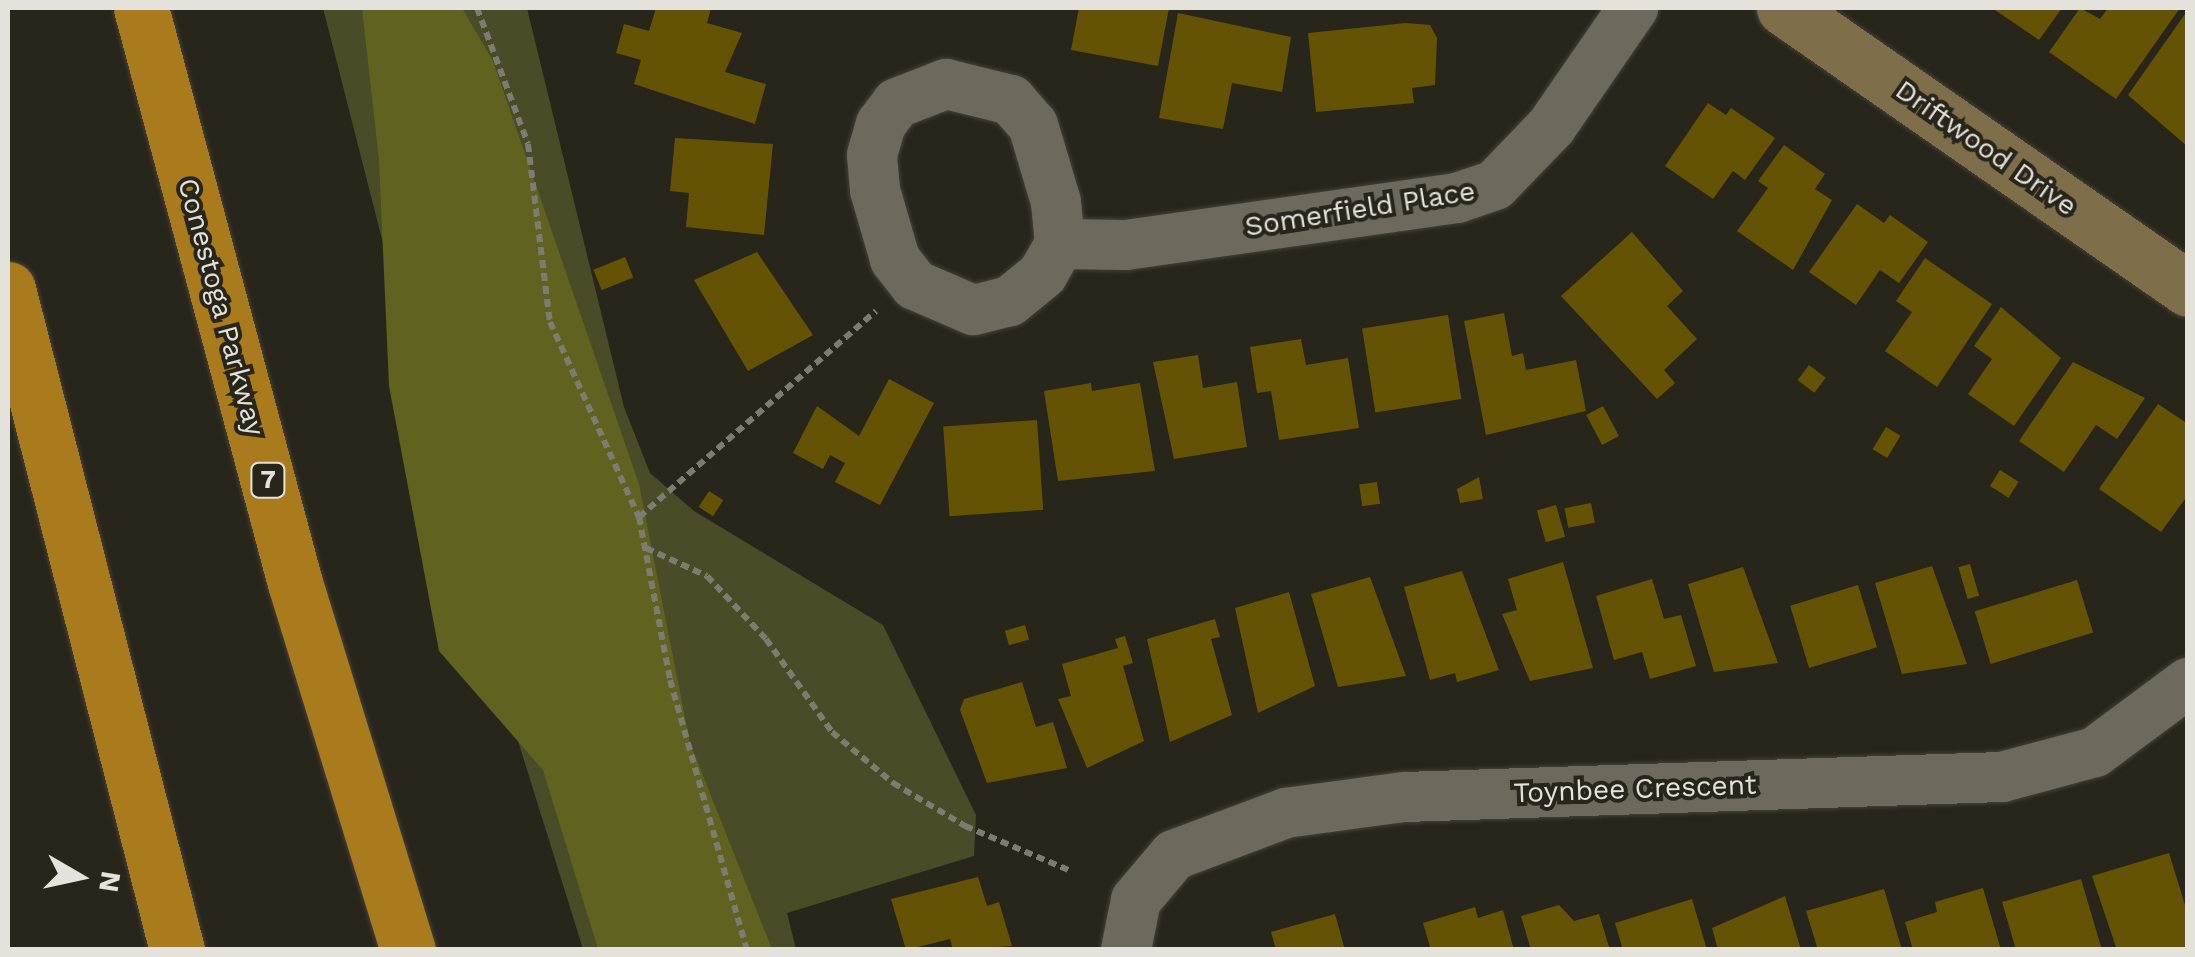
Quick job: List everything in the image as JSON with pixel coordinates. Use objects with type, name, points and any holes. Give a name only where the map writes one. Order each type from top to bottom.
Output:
[{"type":"highway","name":"Conestoga Parkway","points":[[141,8],[295,582],[408,950]]},
{"type":"highway","points":[[8,289],[177,950]]},
{"type":"street","name":"Somerfield Place","points":[[1060,244],[1126,245],[1457,198],[1496,185],[1540,140],[1633,8]]},
{"type":"street","name":"Driftwood Drive","points":[[1784,8],[2188,289]]},
{"type":"street","points":[[946,84],[1011,100],[1033,125],[1060,244],[1044,274],[1010,301],[974,310],[915,285],[896,259],[875,190],[872,155],[897,103],[946,84]]},
{"type":"street","name":"Toynbee Crescent","points":[[1126,950],[1136,900],[1174,854],[1286,813],[1405,797],[2002,777],[2095,752],[2188,683]]},
{"type":"path","points":[[477,8],[528,144],[550,322],[639,517],[670,680],[723,844],[747,950]]},
{"type":"path","points":[[639,517],[884,304]]},
{"type":"path","points":[[645,547],[707,576],[766,639],[832,732],[893,783],[965,826],[1070,870]]},
{"type":"green space","points":[[323,8],[527,8],[624,407],[650,473],[694,511],[883,625],[976,815],[974,856],[787,913],[796,949],[583,949],[474,600]]},
{"type":"green space","points":[[362,8],[462,8],[493,61],[639,484],[690,743],[772,949],[598,949],[543,770],[439,651],[389,386],[379,160]]},
{"type":"building","points":[[656,8],[711,8],[707,23],[742,33],[725,72],[766,84],[755,124],[634,84],[641,60],[616,53],[624,24],[649,31]]},
{"type":"building","points":[[1079,8],[1169,8],[1158,66],[1071,50]]},
{"type":"building","points":[[1992,8],[2062,8],[2039,40]]},
{"type":"building","points":[[2080,8],[2100,19],[2108,8],[2180,8],[2116,99],[2049,52]]},
{"type":"building","points":[[1178,13],[1291,37],[1282,92],[1232,83],[1223,129],[1159,118]]},
{"type":"building","points":[[2185,14],[2188,16],[2188,147],[2128,95]]},
{"type":"building","points":[[1406,23],[1430,25],[1437,38],[1435,85],[1412,88],[1414,103],[1316,112],[1308,33]]},
{"type":"building","points":[[1708,103],[1726,115],[1731,108],[1775,138],[1745,180],[1733,171],[1713,199],[1665,166]]},
{"type":"building","points":[[675,138],[773,144],[764,235],[686,227],[689,193],[670,191]]},
{"type":"building","points":[[1784,145],[1825,174],[1815,189],[1832,200],[1793,270],[1737,231],[1768,188],[1758,181]]},
{"type":"building","points":[[1857,204],[1884,223],[1890,215],[1928,242],[1899,283],[1880,270],[1856,305],[1809,272]]},
{"type":"building","points":[[1632,232],[1683,291],[1667,306],[1697,339],[1664,370],[1675,383],[1657,399],[1561,296]]},
{"type":"building","points":[[757,252],[813,335],[748,371],[694,280]]},
{"type":"building","points":[[625,257],[633,277],[602,290],[593,270]]},
{"type":"building","points":[[1925,258],[1992,304],[1937,387],[1885,351],[1912,312],[1896,301]]},
{"type":"building","points":[[2001,307],[2061,358],[2014,426],[1968,394],[1992,359],[1974,346]]},
{"type":"building","points":[[1504,313],[1512,356],[1523,353],[1526,370],[1576,360],[1586,411],[1486,435],[1464,321]]},
{"type":"building","points":[[1448,315],[1461,399],[1375,413],[1362,329]]},
{"type":"building","points":[[1301,339],[1306,365],[1348,358],[1359,428],[1279,440],[1271,391],[1257,393],[1250,347]]},
{"type":"building","points":[[1198,355],[1203,388],[1237,382],[1247,447],[1174,459],[1153,362]]},
{"type":"building","points":[[2073,362],[2145,398],[2117,439],[2096,425],[2064,472],[2019,441]]},
{"type":"building","points":[[1809,365],[1826,378],[1814,393],[1798,380]]},
{"type":"building","points":[[889,379],[934,403],[880,505],[835,482],[845,463],[830,455],[823,469],[793,453],[817,406],[859,436]]},
{"type":"building","points":[[1091,383],[1092,391],[1140,383],[1155,471],[1058,481],[1044,391]]},
{"type":"building","points":[[2158,404],[2188,424],[2188,495],[2161,532],[2099,489]]},
{"type":"building","points":[[1603,406],[1619,436],[1602,445],[1586,415]]},
{"type":"building","points":[[1037,420],[1043,510],[950,516],[943,427]]},
{"type":"building","points":[[1886,427],[1901,436],[1887,458],[1873,449]]},
{"type":"building","points":[[2000,470],[2019,482],[2009,498],[1990,486]]},
{"type":"building","points":[[1479,477],[1483,499],[1460,503],[1457,489]]},
{"type":"building","points":[[1377,482],[1380,504],[1362,506],[1359,485]]},
{"type":"building","points":[[709,491],[723,500],[713,516],[699,507]]},
{"type":"building","points":[[1591,503],[1595,523],[1568,528],[1564,508]]},
{"type":"building","points":[[1556,505],[1565,537],[1546,542],[1537,511]]},
{"type":"building","points":[[1563,562],[1593,668],[1530,681],[1502,614],[1517,610],[1508,579]]},
{"type":"building","points":[[1970,564],[1979,596],[1968,599],[1958,567]]},
{"type":"building","points":[[1932,566],[1967,664],[1902,674],[1875,583]]},
{"type":"building","points":[[1743,567],[1778,663],[1714,672],[1688,584]]},
{"type":"building","points":[[1462,571],[1499,670],[1457,682],[1455,673],[1430,680],[1404,587]]},
{"type":"building","points":[[1370,577],[1406,676],[1338,687],[1311,594]]},
{"type":"building","points":[[1652,579],[1664,619],[1681,615],[1696,666],[1650,679],[1642,652],[1614,660],[1596,596]]},
{"type":"building","points":[[2077,580],[2093,633],[1991,664],[1975,611]]},
{"type":"building","points":[[1858,585],[1877,647],[1809,668],[1790,606]]},
{"type":"building","points":[[1289,592],[1315,686],[1258,713],[1235,608]]},
{"type":"building","points":[[1215,619],[1220,637],[1211,639],[1232,715],[1170,742],[1147,639]]},
{"type":"building","points":[[1025,625],[1029,639],[1009,645],[1005,631]]},
{"type":"building","points":[[1125,636],[1133,663],[1123,666],[1144,741],[1087,768],[1058,699],[1071,696],[1062,664],[1118,648],[1115,639]]},
{"type":"building","points":[[1022,682],[1036,727],[1053,722],[1067,768],[987,783],[960,710],[964,699]]},
{"type":"building","points":[[2169,853],[2188,915],[2188,950],[2117,950],[2092,876]]},
{"type":"building","points":[[978,877],[987,906],[999,902],[1012,946],[953,950],[950,939],[906,950],[891,899]]},
{"type":"building","points":[[2081,879],[2102,950],[2016,950],[2002,902]]},
{"type":"building","points":[[1983,888],[2001,950],[1913,950],[1905,922],[1937,912],[1935,902]]},
{"type":"building","points":[[1884,889],[1902,950],[1818,950],[1806,911]]},
{"type":"building","points":[[1785,896],[1801,950],[1718,950],[1712,928]]},
{"type":"building","points":[[1692,899],[1707,950],[1623,950],[1615,923]]},
{"type":"building","points":[[1559,905],[1574,921],[1599,914],[1610,950],[1531,950],[1521,916]]},
{"type":"building","points":[[1475,907],[1478,918],[1503,910],[1514,950],[1431,950],[1423,923]]},
{"type":"building","points":[[1335,914],[1345,950],[1276,950],[1271,932]]}]
